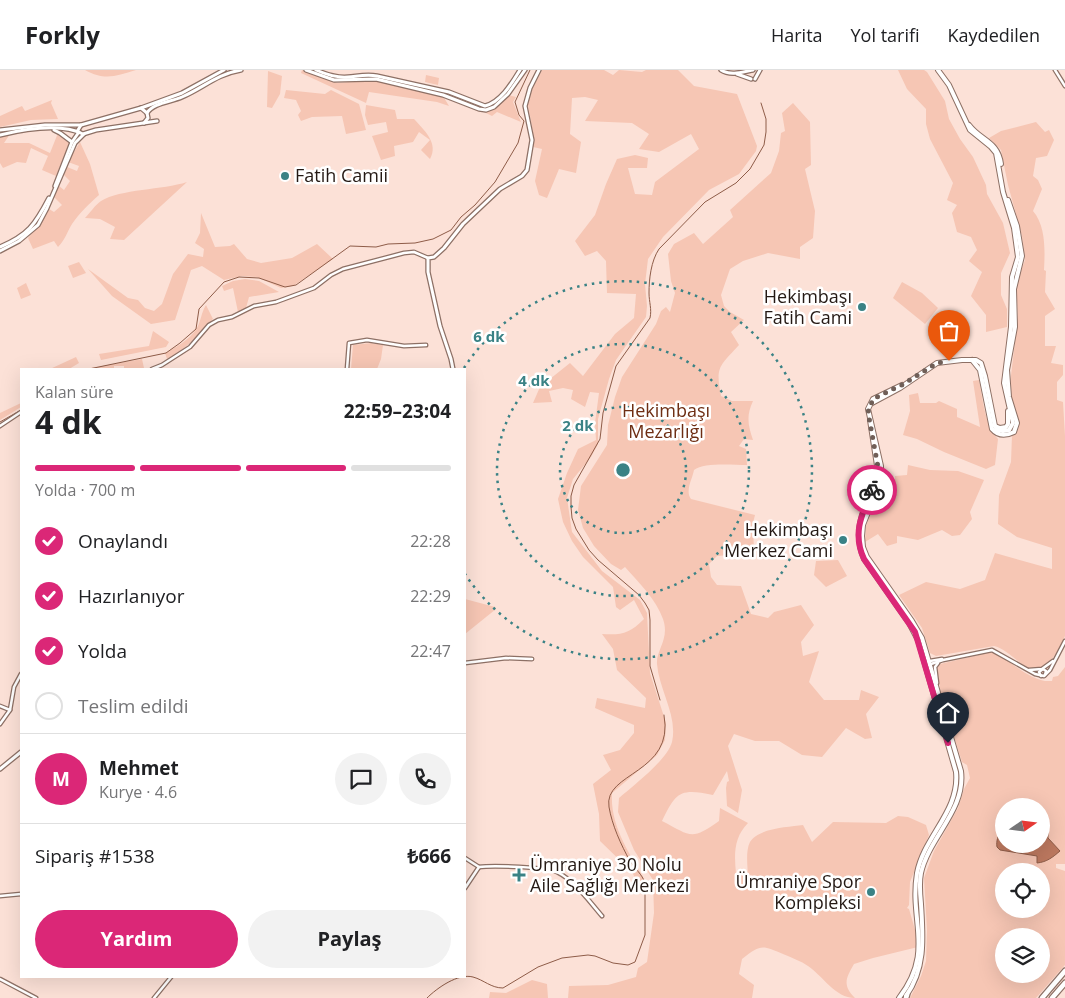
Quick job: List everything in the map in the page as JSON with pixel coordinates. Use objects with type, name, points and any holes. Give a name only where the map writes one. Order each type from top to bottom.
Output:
[{"type":"highway","points":[[1042,998],[1065,971]]},
{"type":"highway","points":[[1052,998],[1065,983]]},
{"type":"main road","points":[[0,130],[45,125],[82,125],[141,108],[182,93],[224,70]]},
{"type":"main road","points":[[143,123],[152,108],[182,97],[228,72],[241,70]]},
{"type":"main road","points":[[306,70],[334,80],[376,79],[443,95],[486,110],[494,107],[508,94],[525,70]]},
{"type":"main road","points":[[316,70],[328,75],[341,77],[370,74],[449,92],[485,106],[496,100],[509,88],[520,70]]},
{"type":"main road","points":[[453,368],[440,326],[428,272],[428,258],[434,257],[444,248],[463,224],[500,189],[522,176],[527,170],[532,140],[525,106],[528,94],[539,70]]},
{"type":"main road","points":[[721,70],[725,73],[752,70]]},
{"type":"main road","points":[[734,73],[753,79],[760,70]]},
{"type":"main road","points":[[939,70],[951,85],[971,128],[998,151],[1005,191],[1017,226],[1022,256],[1014,290],[1015,327],[1007,370],[1010,397],[1017,423],[1014,432],[1004,435],[996,433],[992,429],[980,370],[972,360]]},
{"type":"main road","points":[[906,997],[919,971],[923,936],[918,883],[926,858],[960,792],[961,776],[941,714],[926,653],[918,630],[893,598],[862,549],[861,529],[880,467],[868,409],[873,399],[902,385],[937,363],[972,360],[979,361],[983,369],[997,430],[1003,432],[1012,427],[1012,417],[1008,409],[1004,383],[1011,327],[1012,283],[1018,257],[1014,228],[1001,183],[996,153],[970,130],[949,85],[939,70]]},
{"type":"main road","points":[[0,135],[20,131],[51,129],[85,133],[157,122],[141,108]]},
{"type":"main road","points":[[0,249],[24,234],[39,219],[52,193],[72,142],[82,125]]},
{"type":"main road","points":[[0,249],[19,241],[38,225],[75,143],[85,133],[87,128],[82,125]]},
{"type":"main road","points":[[51,129],[72,142]]},
{"type":"main road","points":[[897,602],[915,632],[919,644],[922,646],[936,690],[941,714]]},
{"type":"main road","points":[[0,768],[20,753]]},
{"type":"main road","points":[[899,998],[909,985],[920,960]]},
{"type":"street","points":[[1055,70],[1065,86]]},
{"type":"street","points":[[154,368],[190,347],[209,325],[232,317],[254,306],[276,302],[314,288],[330,275],[343,269],[404,253],[414,252],[428,258]]},
{"type":"street","points":[[348,368],[349,343],[368,340],[404,346],[426,345]]},
{"type":"street","points":[[0,426],[20,413]]},
{"type":"street","points":[[1044,676],[1049,673],[1065,641]]},
{"type":"street","points":[[927,663],[992,650],[1027,670],[1044,676]]},
{"type":"street","points":[[926,653],[933,659],[939,660]]},
{"type":"street","points":[[1027,670],[1042,669],[1048,666],[1057,656]]},
{"type":"street","points":[[466,663],[506,658],[532,659]]},
{"type":"street","points":[[936,690],[935,667],[939,660]]},
{"type":"street","points":[[1042,669],[1046,670],[1044,676]]},
{"type":"street","points":[[1042,669],[1039,673],[1044,676]]},
{"type":"street","points":[[0,724],[10,710],[14,687],[20,676]]},
{"type":"street","points":[[0,706],[10,710]]},
{"type":"street","points":[[466,859],[479,867],[491,866],[556,871],[570,881],[602,916]]},
{"type":"street","points":[[466,886],[479,867]]},
{"type":"street","points":[[0,896],[20,894]]},
{"type":"street","points":[[154,998],[170,978]]},
{"type":"street","points":[[0,979],[36,998]]},
{"type":"green space","points":[[85,70],[136,70],[116,76],[105,76]]},
{"type":"green space","points":[[302,70],[337,83],[372,80],[443,96],[449,106],[437,102],[369,92],[366,103],[301,73]]},
{"type":"green space","points":[[542,70],[604,70],[613,75],[619,70],[642,72],[646,70],[678,70],[694,86],[737,94],[757,146],[756,151],[739,174],[709,190],[663,237],[648,259],[645,284],[646,317],[616,360],[598,419],[598,444],[591,457],[573,479],[567,498],[572,532],[602,571],[640,600],[647,613],[650,673],[666,723],[665,740],[657,755],[612,793],[614,817],[622,840],[646,882],[643,894],[632,872],[600,841],[599,814],[593,784],[611,770],[603,755],[620,750],[634,733],[634,725],[595,708],[597,698],[645,708],[646,698],[617,670],[613,649],[602,634],[629,631],[644,619],[634,600],[620,610],[616,607],[613,587],[583,557],[572,541],[563,522],[558,499],[578,449],[596,440],[595,423],[599,393],[590,392],[585,407],[571,399],[573,390],[563,388],[549,391],[552,402],[533,403],[540,387],[570,363],[583,376],[615,334],[634,318],[636,294],[607,293],[606,261],[597,251],[585,256],[575,241],[595,215],[617,159],[635,155],[648,158],[647,168],[628,168],[635,194],[652,195],[655,182],[699,149],[691,134],[659,152],[639,149],[649,134],[632,123],[585,121],[598,100],[585,97],[572,98],[570,134],[581,142],[576,173],[559,169],[547,198],[539,195],[535,181],[542,149],[533,147],[533,132],[527,100]]},
{"type":"green space","points":[[898,70],[924,70],[927,72],[945,101],[949,119],[973,157],[986,185],[987,194],[1003,223],[1010,253],[1001,273],[1001,295],[1007,309],[1007,327],[986,332],[986,315],[971,296],[982,272],[969,261],[977,250],[971,237],[957,232],[952,213],[957,205],[947,200],[953,183],[930,139],[926,124],[926,109],[907,89]]},
{"type":"green space","points":[[268,71],[282,76],[280,94],[272,108],[267,107]]},
{"type":"green space","points":[[426,75],[439,78],[438,85],[425,82]]},
{"type":"green space","points":[[286,90],[325,94],[331,90],[359,104],[366,130],[346,134],[342,116],[312,117],[301,121],[298,115],[301,111],[296,100],[284,98]]},
{"type":"green space","points":[[508,95],[516,97],[513,102],[521,122],[497,112],[492,116],[484,112],[494,108]]},
{"type":"green space","points":[[52,100],[51,103],[58,119],[31,120],[0,127],[0,116],[22,106],[25,111]]},
{"type":"green space","name":"Hekimbaşı Mezarlığı","points":[[793,103],[810,122],[811,165],[805,169],[815,211],[813,238],[800,247],[800,259],[768,253],[743,261],[730,269],[721,295],[724,306],[744,320],[731,332],[739,345],[723,362],[719,372],[719,386],[721,396],[732,401],[753,401],[748,420],[753,440],[744,439],[739,446],[746,449],[747,465],[719,464],[699,467],[694,470],[689,496],[691,499],[755,515],[753,523],[754,553],[717,556],[709,564],[711,577],[717,585],[741,586],[751,614],[768,618],[774,612],[801,605],[814,625],[801,642],[803,656],[819,651],[809,682],[824,700],[859,700],[861,690],[879,697],[866,714],[872,738],[865,739],[846,728],[822,757],[802,755],[779,741],[755,741],[734,734],[728,746],[742,790],[738,813],[727,806],[726,788],[729,781],[727,771],[713,795],[693,792],[680,794],[671,804],[662,821],[685,833],[696,834],[719,821],[720,808],[748,823],[740,834],[736,846],[735,859],[736,873],[748,878],[748,846],[754,837],[767,831],[803,825],[812,842],[833,822],[886,823],[898,816],[908,817],[926,825],[929,835],[910,882],[909,905],[907,908],[909,909],[918,940],[918,947],[854,964],[849,973],[847,985],[855,998],[835,991],[814,970],[802,963],[770,949],[758,948],[742,959],[739,974],[754,985],[752,998],[568,998],[569,986],[608,985],[636,977],[638,968],[647,962],[654,913],[653,880],[634,850],[618,812],[619,798],[664,757],[672,742],[673,732],[657,664],[665,632],[663,619],[652,598],[625,567],[621,570],[611,564],[594,546],[583,528],[578,510],[581,486],[607,445],[608,425],[622,377],[656,324],[661,311],[666,307],[670,312],[675,293],[671,281],[668,254],[674,244],[694,233],[703,244],[733,217],[730,210],[771,173],[779,151],[781,133],[785,131],[782,113]]},
{"type":"green space","points":[[366,105],[395,110],[397,119],[414,119],[432,142],[433,148],[430,159],[421,150],[430,140],[419,132],[413,142],[394,146],[395,156],[381,160],[372,136],[388,132],[386,122],[368,125],[365,115]]},
{"type":"green space","points":[[1036,122],[1045,132],[1049,130],[1054,140],[1047,156],[1036,158],[1033,176],[1038,180],[1042,189],[1033,211],[1040,224],[1044,239],[1045,292],[1055,309],[1045,316],[1045,346],[1056,346],[1051,363],[1063,365],[1063,375],[1057,382],[1057,400],[1063,402],[1065,436],[1065,636],[1051,660],[1046,665],[1034,669],[1027,667],[994,646],[936,656],[930,653],[922,628],[899,595],[926,582],[960,589],[985,580],[995,553],[1052,569],[1052,548],[1017,537],[998,524],[999,495],[1011,462],[1012,435],[1018,430],[1019,423],[1011,399],[1010,384],[1018,316],[1016,284],[1025,260],[1022,236],[1008,185],[1001,150],[989,138],[1001,131]]},
{"type":"green space","points":[[58,133],[68,140],[69,144],[56,176],[42,170],[48,156],[31,148],[26,163],[17,162],[3,168],[0,163],[0,136],[10,134],[4,143],[29,143],[50,153]]},
{"type":"green space","points":[[80,142],[90,164],[99,195],[78,216],[58,247],[54,241],[33,249],[28,238],[49,209],[54,212],[62,205],[54,197],[59,186],[64,190],[70,181],[64,175],[67,167],[77,171],[79,166],[68,162]]},
{"type":"green space","points":[[187,182],[124,240],[110,239],[115,227],[100,219],[85,218],[101,201],[109,197]]},
{"type":"green space","points":[[201,213],[215,247],[234,244],[247,259],[261,263],[292,258],[317,244],[333,259],[293,286],[281,288],[257,277],[242,276],[224,280],[202,266],[191,270],[175,320],[151,324],[112,296],[88,269],[128,298],[138,300],[145,308],[154,311],[162,304],[173,274],[188,254],[203,257],[204,249],[195,243],[200,233]]},
{"type":"green space","points":[[79,262],[86,273],[73,278],[68,266]]},
{"type":"green space","points":[[245,279],[259,281],[279,292],[249,297],[246,308],[238,312],[233,288],[224,291],[222,286],[233,281]]},
{"type":"green space","points":[[902,282],[922,293],[938,308],[925,324],[893,298]]},
{"type":"green space","points":[[26,283],[31,295],[21,299],[17,288]]},
{"type":"green space","points":[[206,305],[213,319],[192,341],[167,359],[165,353],[182,343],[197,328]]},
{"type":"green space","points":[[153,331],[169,342],[166,347],[101,360],[99,354],[149,346]]},
{"type":"green space","points":[[371,343],[383,345],[377,368],[351,368],[353,345]]},
{"type":"green space","points":[[76,357],[79,363],[71,368],[52,368]]},
{"type":"green space","points":[[142,359],[144,368],[114,366],[114,368],[91,368]]},
{"type":"green space","points":[[979,380],[987,418],[993,433],[998,439],[995,465],[986,469],[917,439],[903,435],[910,411],[909,395],[918,393],[920,403],[936,403],[939,401],[957,409],[957,417],[980,427],[973,381]]},
{"type":"green space","points":[[20,403],[20,408],[0,420],[0,413]]},
{"type":"green space","points":[[908,465],[930,470],[958,471],[984,480],[970,512],[972,519],[960,535],[952,536],[942,530],[918,540],[897,536],[897,543],[887,546],[878,534],[865,542],[866,526],[879,493],[895,497],[895,476],[907,475]]},
{"type":"green space","points":[[838,560],[847,576],[826,587],[814,575],[816,561]]},
{"type":"green space","points":[[466,599],[495,607],[496,609],[466,633]]},
{"type":"green space","points":[[991,652],[1028,675],[1044,681],[1052,681],[1053,677],[1058,676],[1065,667],[1065,864],[1056,864],[1056,868],[1065,871],[1065,965],[1050,982],[1050,928],[995,928],[995,983],[1049,983],[1036,998],[910,998],[926,961],[927,930],[924,878],[934,851],[958,808],[970,778],[967,765],[962,762],[941,695],[937,668],[940,664]]},
{"type":"green space","points":[[532,980],[547,984],[548,998],[489,998],[490,992],[506,993]]},
{"type":"shaded area","points":[[1050,840],[1060,851],[1044,862],[1037,863],[1037,856],[1018,853],[1050,853]]},
{"type":"waterway","points":[[94,368],[166,353],[196,329],[199,309],[224,282],[239,277],[259,278],[285,287],[296,285],[350,246],[376,247],[388,244],[415,243],[433,239],[451,230],[495,182],[518,143],[524,121],[519,115],[515,102],[530,70]]},
{"type":"waterway","points":[[660,700],[650,666],[649,610],[639,595],[589,550],[576,529],[572,518],[571,496],[574,485],[600,439],[603,413],[616,366],[650,318],[649,282],[656,254],[705,202],[736,183],[750,169],[764,145],[766,119],[761,103]]},
{"type":"waterway","points":[[0,422],[20,411]]},
{"type":"waterway","points":[[466,976],[477,978],[495,987],[503,988],[538,967],[562,958],[588,955],[613,963],[628,965],[635,962],[645,935],[645,883],[630,861],[617,835],[609,807],[610,795],[617,786],[650,761],[659,749],[665,734],[664,715]]},
{"type":"waterway","points":[[427,998],[448,982],[458,978]]},
{"type":"way so far","points":[[872,490],[877,479],[878,467],[868,412],[873,399],[902,385],[937,363],[949,361]]},
{"type":"place","name":"Fatih Camii","points":[[285,176]]},
{"type":"place","name":"Hekimbaşı Fatih Cami","points":[[862,307]]},
{"type":"place","name":"Hekimbaşı Merkez Cami","points":[[843,540]]},
{"type":"place","name":"Ümraniye 30 Nolu Aile Sağlığı Merkezi","points":[[519,875]]},
{"type":"place","name":"Ümraniye Spor Kompleksi","points":[[871,892]]},
{"type":"route","points":[[872,490],[859,525],[860,550],[864,559],[915,632],[948,743]]}]
